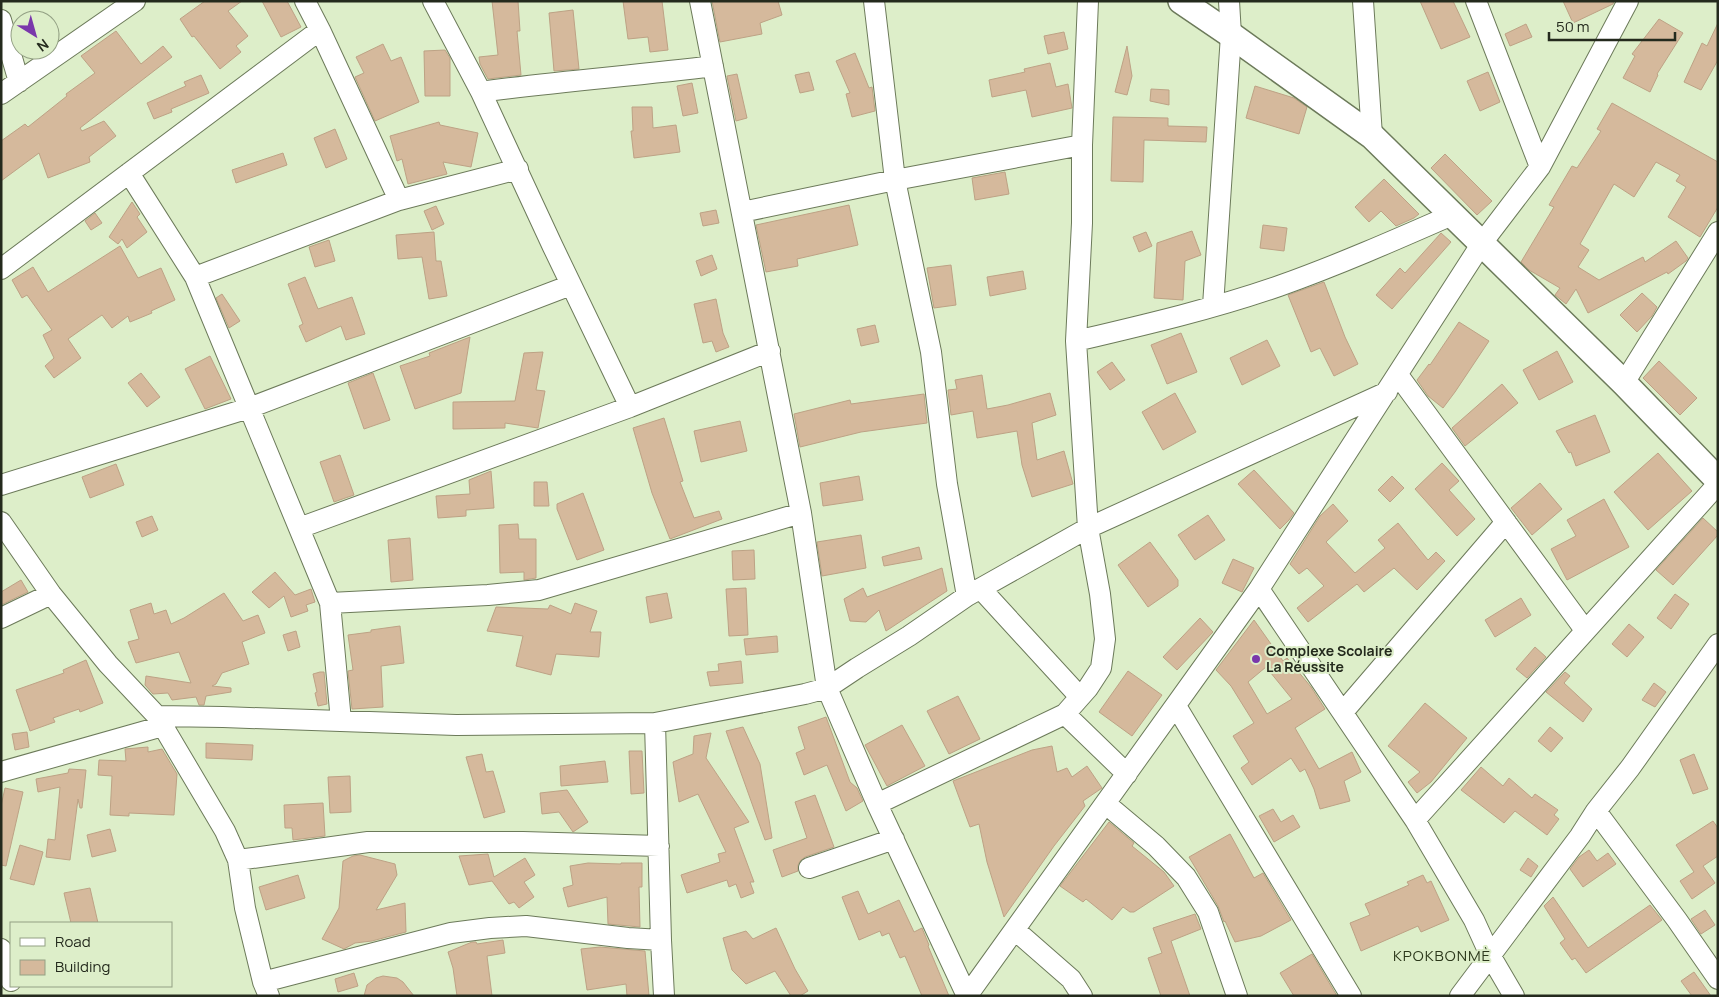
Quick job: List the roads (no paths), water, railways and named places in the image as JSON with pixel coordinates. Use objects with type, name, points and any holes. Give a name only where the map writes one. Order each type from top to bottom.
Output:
[{"type":"street","points":[[1,94],[112,9],[135,1]]},
{"type":"street","points":[[305,1],[399,200]]},
{"type":"street","points":[[433,1],[481,92],[571,286],[630,407]]},
{"type":"street","points":[[700,1],[801,513],[827,688],[877,804],[967,996],[1259,589],[1482,243],[1540,167],[1628,1]]},
{"type":"street","points":[[874,1],[895,180],[932,352],[947,484],[974,592],[1080,697]]},
{"type":"street","points":[[877,804],[1065,714],[1101,668],[1105,639],[1100,594],[1088,528],[1076,341],[1082,223],[1082,145],[1088,1]]},
{"type":"street","points":[[1181,1],[1232,35],[1372,136],[1624,383],[1718,482],[1415,820]]},
{"type":"street","points":[[1213,306],[1232,35],[1230,1]]},
{"type":"street","points":[[1363,1],[1372,136]]},
{"type":"street","points":[[1476,1],[1540,167]]},
{"type":"street","points":[[1,20],[19,82]]},
{"type":"street","points":[[1,269],[320,30]]},
{"type":"street","points":[[481,92],[548,82],[641,76],[713,66]]},
{"type":"street","points":[[742,212],[895,180],[1082,145]]},
{"type":"street","points":[[195,277],[399,200],[518,169]]},
{"type":"street","points":[[129,172],[195,277],[330,603],[341,721]]},
{"type":"street","points":[[1076,341],[1213,306],[1277,286],[1338,264],[1452,216]]},
{"type":"street","points":[[1624,383],[1718,232]]},
{"type":"street","points":[[1,485],[249,408],[571,286]]},
{"type":"street","points":[[300,528],[630,407],[770,351]]},
{"type":"street","points":[[1398,375],[1585,630]]},
{"type":"street","points":[[1,772],[160,721],[223,717],[456,725],[655,723],[827,688],[974,592],[1088,528],[1387,392]]},
{"type":"street","points":[[330,603],[488,595],[539,590],[801,513]]},
{"type":"street","points":[[1,522],[51,594],[108,664],[160,721],[225,831],[238,860],[245,908],[266,989],[451,933],[490,928],[526,926],[661,940]]},
{"type":"street","points":[[1342,712],[1506,522]]},
{"type":"street","points":[[1259,589],[1415,820],[1474,920],[1490,955],[1514,996]]},
{"type":"street","points":[[1,618],[51,594]]},
{"type":"street","points":[[1713,651],[1718,675]]},
{"type":"street","points":[[1460,996],[1580,836],[1596,811],[1630,768],[1713,651]]},
{"type":"street","points":[[1176,706],[1351,996]]},
{"type":"street","points":[[1065,714],[1128,774]]},
{"type":"street","points":[[655,723],[664,996]]},
{"type":"street","points":[[1106,804],[1156,846],[1186,877],[1208,912],[1237,996]]},
{"type":"street","points":[[1596,811],[1718,979]]},
{"type":"street","points":[[809,868],[894,839]]},
{"type":"street","points":[[238,860],[368,842],[523,842],[659,846]]},
{"type":"street","points":[[1015,930],[1071,979],[1082,996]]},
{"type":"street","points":[[1,950],[10,978]]},
{"type":"place","name":"Complexe Scolaire La Réussite","points":[[1256,659]]},
{"type":"district","name":"KPOKBONMÈ","points":[[1442,956]]}]
